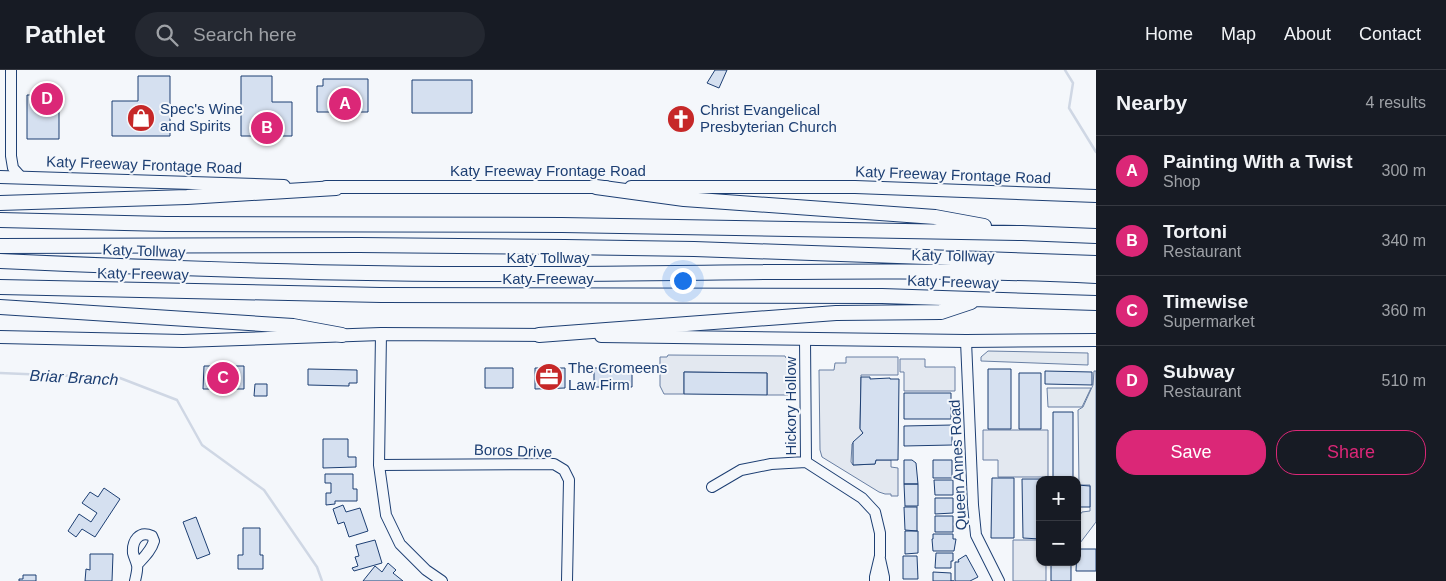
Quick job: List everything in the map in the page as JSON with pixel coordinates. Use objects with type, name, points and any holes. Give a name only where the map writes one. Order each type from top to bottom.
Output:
[{"type":"highway","points":[[596,187],[684,198],[934,217],[1022,233]]},
{"type":"highway","points":[[0,203],[187,197],[336,188]]},
{"type":"highway","points":[[0,220],[166,224],[572,225],[1096,236]]},
{"type":"highway","name":"Katy Tollway","points":[[0,246],[359,245],[574,247],[1069,268],[1096,276]]},
{"type":"highway","name":"Katy Tollway","points":[[0,262],[378,273],[533,274],[967,272],[1069,268],[1096,263]]},
{"type":"highway","name":"Katy Freeway","points":[[0,287],[391,295],[796,295],[1096,303]]},
{"type":"highway","points":[[539,335],[836,314],[941,312],[983,299]]},
{"type":"highway","points":[[0,307],[293,326],[342,335]]},
{"type":"main road","name":"Katy Freeway Frontage Road","points":[[0,177],[336,188],[855,187],[1096,196]]},
{"type":"main road","points":[[0,337],[183,340],[380,334],[966,341],[1096,340]]},
{"type":"street","points":[[11,70],[11,156],[13,168],[22,178]]},
{"type":"street","points":[[380,334],[379,465],[386,515],[400,544],[426,570],[442,581]]},
{"type":"street","name":"Hickory Hollow","points":[[805,339],[806,462],[862,498],[874,512],[880,533],[880,556],[884,581]]},
{"type":"street","name":"Queen Annes Road","points":[[966,341],[976,535],[999,581]]},
{"type":"street","points":[[712,487],[741,470],[771,464],[806,462]]},
{"type":"street","name":"Boros Drive","points":[[379,465],[554,464],[564,470],[569,480],[567,581]]},
{"type":"street","name":"Hickory Hollow","points":[[876,581],[874,577],[880,556]]},
{"type":"street","points":[[135,581],[137,565]]},
{"type":"shaded area","points":[[988,351],[1088,353],[1088,365],[981,361],[981,357]]},
{"type":"shaded area","points":[[668,355],[792,357],[792,395],[767,395],[767,373],[684,372],[684,394],[664,394],[660,386],[660,357],[667,357]]},
{"type":"shaded area","points":[[846,357],[898,357],[898,375],[861,375],[860,428],[863,433],[852,444],[851,462],[853,465],[875,464],[876,460],[891,460],[891,467],[898,468],[898,496],[879,492],[822,457],[820,450],[819,370],[834,370],[835,363],[846,363]]},
{"type":"shaded area","points":[[900,359],[925,359],[925,367],[955,367],[955,391],[904,391],[904,372],[900,372]]},
{"type":"shaded area","points":[[1094,371],[1096,371],[1096,522],[1081,542],[1081,513],[1090,511],[1090,485],[1081,485],[1081,476],[1079,476],[1078,410],[1083,407],[1093,385]]},
{"type":"shaded area","points":[[1047,388],[1091,388],[1082,407],[1048,407]]},
{"type":"shaded area","points":[[983,430],[1048,430],[1048,476],[998,477],[998,460],[983,460]]},
{"type":"shaded area","points":[[1013,540],[1036,540],[1036,566],[1046,566],[1046,581],[1013,581]]},
{"type":"building","points":[[715,70],[727,70],[719,88],[707,83]]},
{"type":"building","name":"Spec's Wine and Spirits","points":[[138,76],[170,76],[170,136],[112,136],[112,101],[138,101]]},
{"type":"building","points":[[241,76],[272,76],[272,102],[292,102],[292,136],[241,136]]},
{"type":"building","points":[[323,79],[368,79],[368,112],[317,112],[317,86],[323,86]]},
{"type":"building","points":[[412,80],[472,80],[472,113],[412,113]]},
{"type":"building","points":[[27,95],[59,95],[59,139],[27,139]]},
{"type":"building","points":[[204,366],[217,366],[219,384],[217,384],[217,389],[203,389]]},
{"type":"building","points":[[230,366],[244,366],[244,389],[230,389],[230,384],[227,384]]},
{"type":"building","points":[[485,368],[513,368],[513,388],[485,388]]},
{"type":"building","points":[[535,368],[565,368],[565,388],[535,389]]},
{"type":"building","points":[[594,368],[632,369],[632,387],[594,387]]},
{"type":"building","points":[[308,369],[357,370],[357,383],[349,383],[349,386],[308,385]]},
{"type":"building","points":[[988,369],[1011,369],[1011,429],[988,429]]},
{"type":"building","points":[[1045,371],[1092,372],[1092,385],[1045,384]]},
{"type":"building","points":[[219,372],[228,372],[227,389],[219,389]]},
{"type":"building","points":[[684,372],[767,373],[767,395],[684,394]]},
{"type":"building","points":[[1019,373],[1041,373],[1041,429],[1019,429]]},
{"type":"building","points":[[861,377],[870,377],[870,379],[899,379],[898,460],[876,460],[875,464],[853,465],[853,442],[863,433],[860,429]]},
{"type":"building","points":[[255,384],[267,384],[267,396],[254,396]]},
{"type":"building","points":[[904,393],[951,393],[951,419],[904,419]]},
{"type":"building","points":[[1053,412],[1073,412],[1073,476],[1053,476]]},
{"type":"building","points":[[952,425],[952,445],[904,446],[904,426]]},
{"type":"building","points":[[323,439],[348,439],[348,457],[356,457],[356,467],[323,468]]},
{"type":"building","points":[[904,460],[912,460],[916,463],[918,484],[904,484]]},
{"type":"building","points":[[933,460],[952,460],[952,478],[933,478]]},
{"type":"building","points":[[325,474],[353,474],[353,489],[357,489],[357,501],[335,501],[335,504],[326,505],[326,493],[331,493],[331,483],[325,483]]},
{"type":"building","points":[[992,478],[1014,478],[1014,538],[991,538]]},
{"type":"building","points":[[1022,479],[1036,479],[1036,539],[1023,538]]},
{"type":"building","points":[[934,480],[953,480],[953,495],[935,495]]},
{"type":"building","points":[[904,484],[918,484],[918,506],[905,506]]},
{"type":"building","points":[[1081,485],[1090,486],[1090,507],[1081,507]]},
{"type":"building","points":[[104,488],[120,499],[95,537],[82,529],[76,537],[68,531],[79,514],[91,522],[97,513],[82,503],[90,492],[98,497]]},
{"type":"building","points":[[935,498],[953,498],[953,513],[935,514]]},
{"type":"building","points":[[343,505],[346,512],[360,508],[368,531],[349,537],[344,522],[338,524],[333,509]]},
{"type":"building","points":[[904,507],[917,507],[917,531],[905,530]]},
{"type":"building","points":[[935,516],[953,516],[953,532],[935,532]]},
{"type":"building","points":[[196,517],[210,554],[197,559],[183,522]]},
{"type":"building","points":[[243,528],[260,528],[260,555],[263,555],[263,569],[238,569],[238,555],[243,555]]},
{"type":"building","points":[[905,531],[918,531],[918,553],[905,554]]},
{"type":"building","points":[[933,534],[953,534],[953,539],[956,539],[954,551],[933,551]]},
{"type":"building","points":[[375,540],[382,563],[354,571],[352,568],[358,566],[355,557],[359,556],[356,545]]},
{"type":"building","points":[[1081,549],[1096,549],[1096,571],[1076,571],[1076,566],[1081,566]]},
{"type":"building","points":[[936,553],[953,553],[951,568],[935,568]]},
{"type":"building","points":[[90,554],[113,554],[112,581],[85,581],[86,569],[90,570]]},
{"type":"building","points":[[966,555],[978,577],[970,581],[955,581],[955,562],[959,562],[958,560]]},
{"type":"building","points":[[903,556],[917,556],[918,579],[903,579]]},
{"type":"building","points":[[388,563],[396,570],[393,573],[403,581],[363,581],[375,566],[382,572]]},
{"type":"building","points":[[1051,566],[1071,566],[1071,581],[1051,581]]},
{"type":"building","points":[[933,572],[951,573],[951,581],[933,581]]},
{"type":"building","points":[[23,575],[36,575],[36,581],[19,581],[19,579],[23,579]]},
{"type":"waterway","points":[[1065,70],[1073,83],[1069,108],[1096,152]]},
{"type":"waterway","name":"Briar Branch","points":[[0,373],[120,378],[177,400],[202,445],[264,490],[317,567],[322,581]]},
{"type":"place","name":"Subway","points":[[47,99]]},
{"type":"place","name":"Painting With a Twist","points":[[345,104]]},
{"type":"place","name":"Spec's Wine and Spirits","points":[[141,118]]},
{"type":"place","name":"Christ Evangelical Presbyterian Church","points":[[681,119]]},
{"type":"place","name":"Tortoni","points":[[267,128]]},
{"type":"place","name":"The Cromeens Law Firm","points":[[549,377]]},
{"type":"place","name":"Timewise","points":[[223,378]]}]
